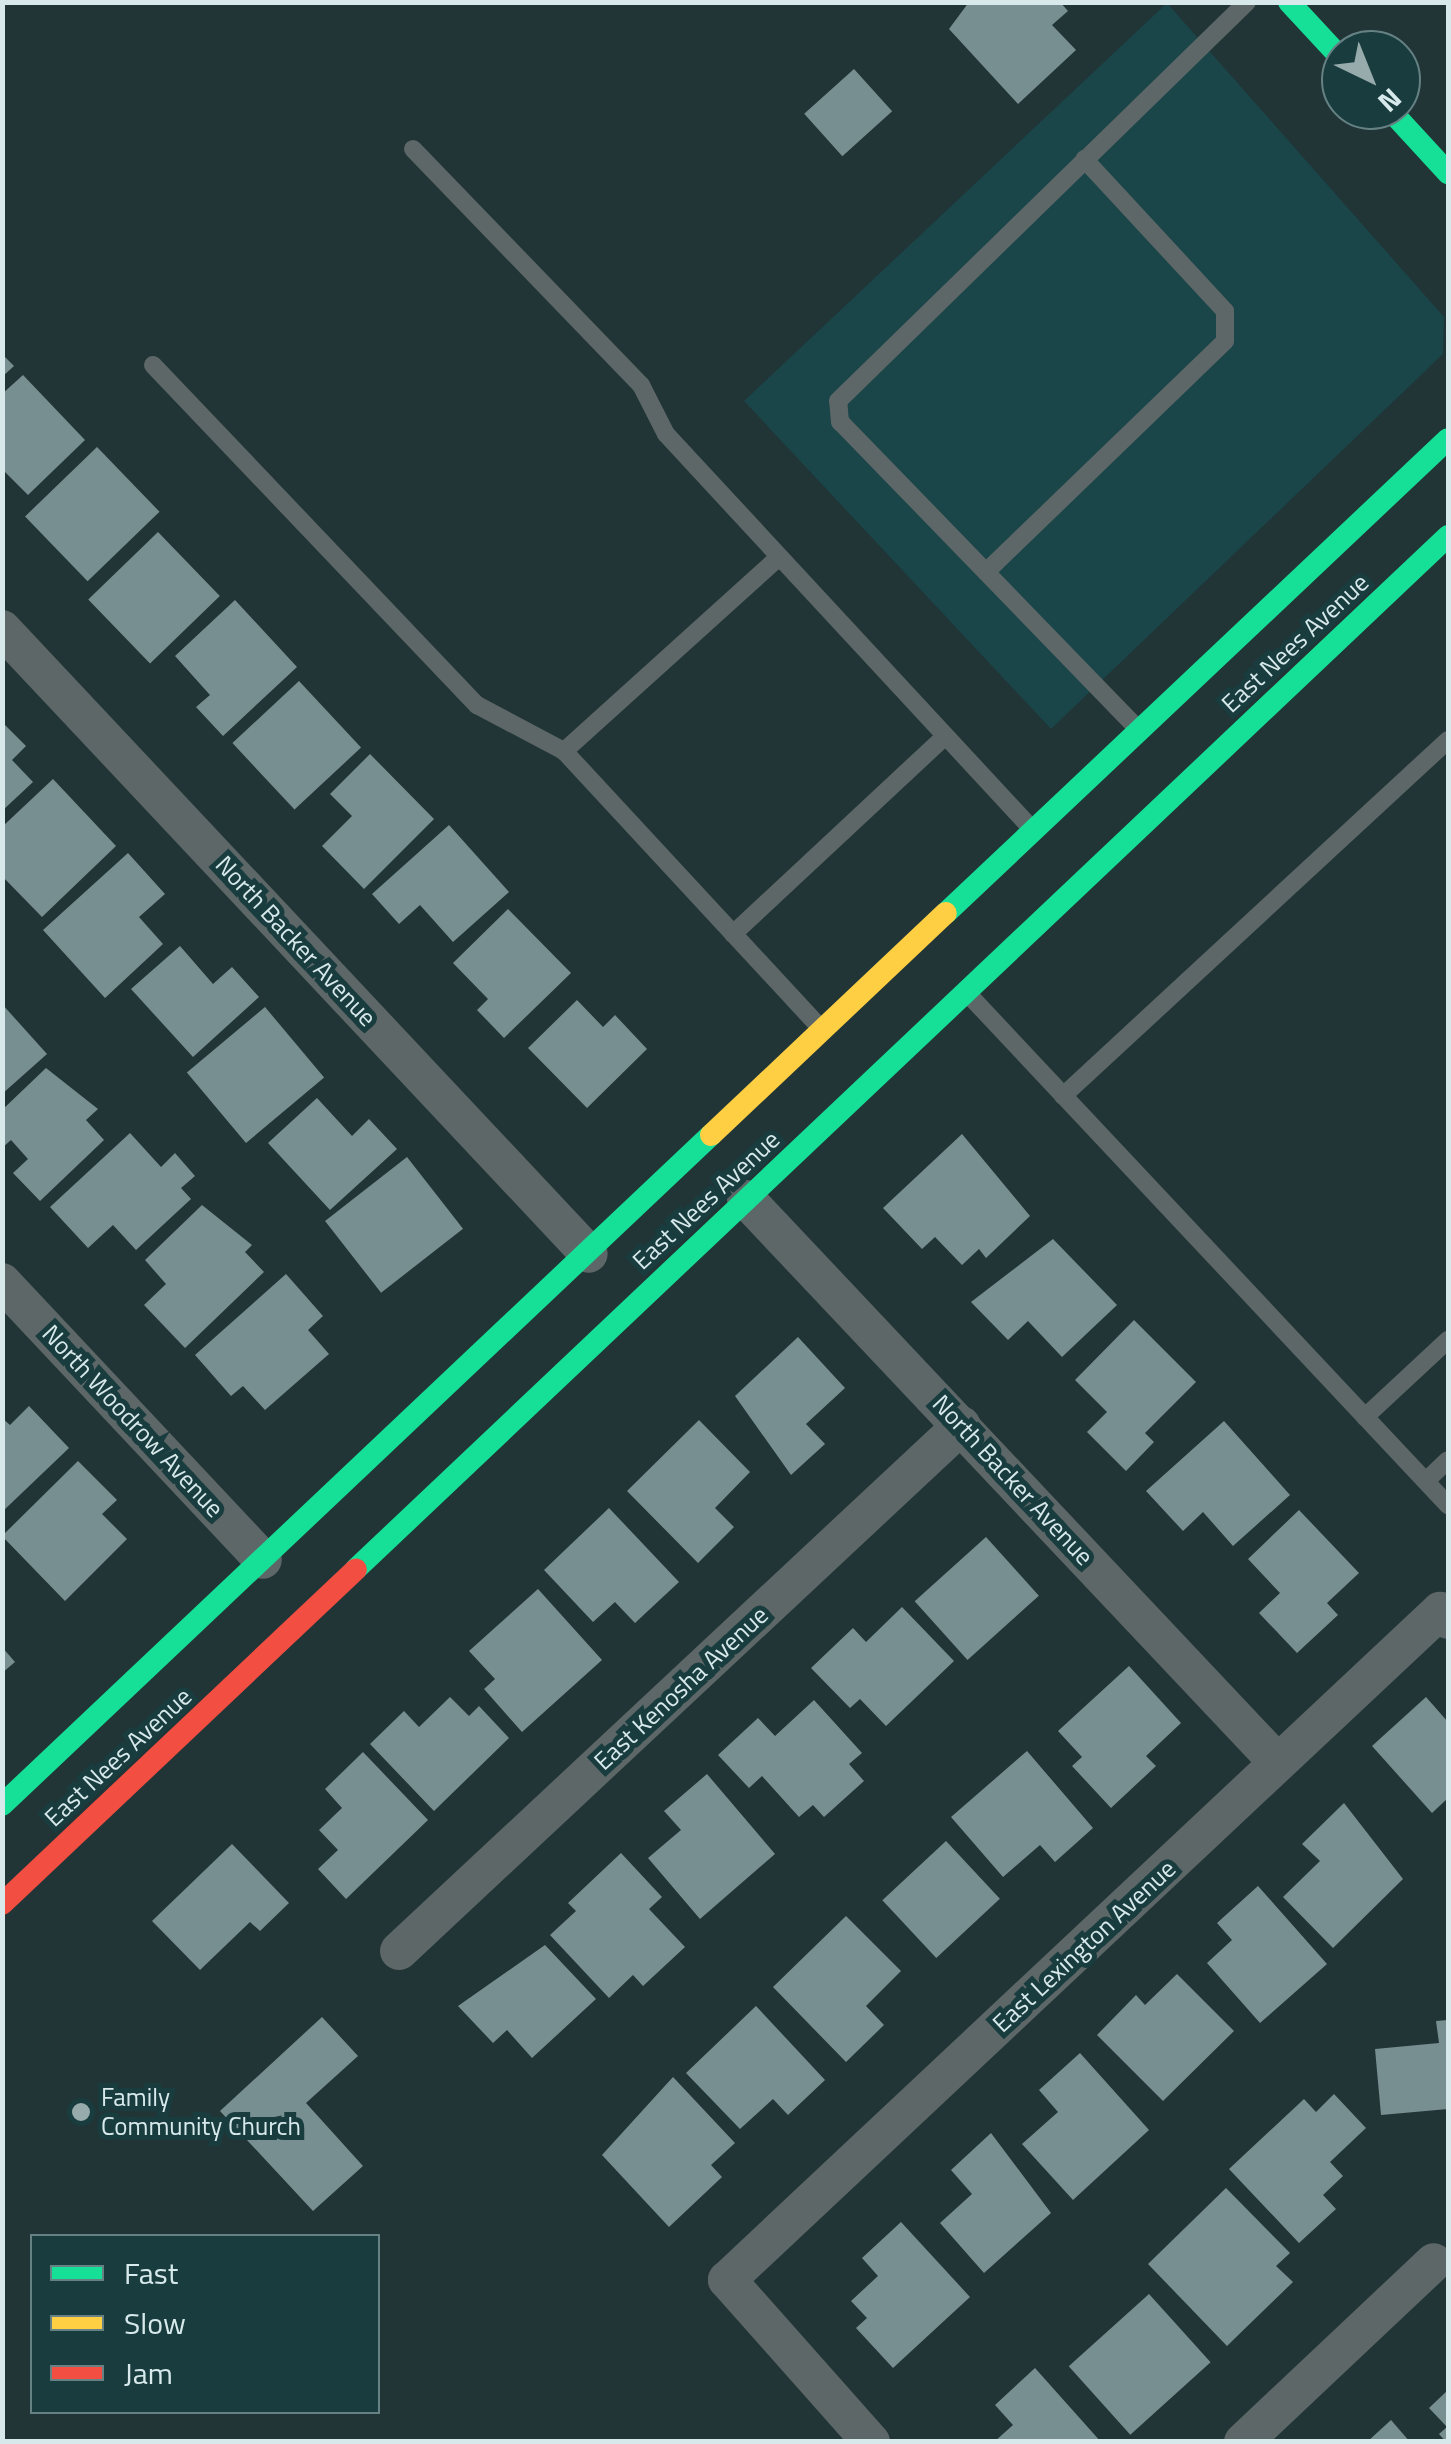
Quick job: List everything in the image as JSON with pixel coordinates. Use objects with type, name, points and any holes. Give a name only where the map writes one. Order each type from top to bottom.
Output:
[{"type":"main road","points":[[1289,2],[1321,36]]},
{"type":"main road","points":[[1408,130],[1448,173]]},
{"type":"main road","name":"East Nees Avenue","points":[[2,1805],[1448,440]]},
{"type":"main road","name":"East Nees Avenue","points":[[2,1904],[1448,536]]},
{"type":"main road","points":[[821,1064],[822,1030]]},
{"type":"main road","points":[[746,1199],[747,1158]]},
{"type":"street","name":"North Backer Avenue","points":[[2,629],[589,1254]]},
{"type":"street","name":"North Backer Avenue","points":[[746,1199],[1278,1763]]},
{"type":"street","name":"North Woodrow Avenue","points":[[2,1282],[263,1560]]},
{"type":"street","name":"East Kenosha Avenue","points":[[399,1951],[962,1425]]},
{"type":"street","name":"East Lexington Avenue","points":[[871,2442],[728,2280],[1278,1763],[1444,1616]]},
{"type":"street","points":[[1243,2442],[1434,2262]]},
{"type":"lane","points":[[1138,729],[840,422],[838,401],[1247,2]]},
{"type":"lane","points":[[412,149],[641,386],[666,434],[1033,831]]},
{"type":"lane","points":[[986,572],[1225,341],[1225,311],[1084,159]]},
{"type":"lane","points":[[153,365],[477,705],[564,751],[822,1030]]},
{"type":"lane","points":[[564,751],[779,557]]},
{"type":"lane","points":[[733,934],[946,736]]},
{"type":"lane","points":[[1063,1096],[1448,740]]},
{"type":"lane","points":[[966,992],[1448,1505]]},
{"type":"lane","points":[[1366,1417],[1448,1340]]},
{"type":"lane","points":[[1426,1481],[1448,1460]]},
{"type":"shaded area","points":[[1167,3],[1444,317],[1443,354],[1051,729],[744,401]]},
{"type":"building","points":[[969,2],[1060,2],[1068,11],[1052,25],[1076,50],[1018,104],[949,29]]},
{"type":"building","points":[[854,69],[892,111],[842,156],[804,114]]},
{"type":"building","points":[[2,354],[14,366],[2,377]]},
{"type":"building","points":[[23,375],[85,440],[28,495],[2,469],[2,394]]},
{"type":"building","points":[[97,447],[160,512],[88,581],[25,516]]},
{"type":"building","points":[[158,532],[220,596],[150,663],[88,599]]},
{"type":"building","points":[[235,600],[297,667],[223,736],[196,707],[210,695],[175,656]]},
{"type":"building","points":[[299,681],[361,748],[295,810],[232,743]]},
{"type":"building","points":[[2,722],[26,746],[12,760],[33,782],[2,811]]},
{"type":"building","points":[[370,754],[434,819],[364,889],[322,846],[352,816],[330,794]]},
{"type":"building","points":[[53,779],[116,846],[42,917],[2,876],[2,827]]},
{"type":"building","points":[[449,825],[509,892],[453,942],[420,905],[399,924],[372,894]]},
{"type":"building","points":[[128,853],[165,894],[139,917],[163,944],[105,998],[43,930]]},
{"type":"building","points":[[508,909],[571,973],[504,1038],[477,1010],[488,999],[453,963]]},
{"type":"building","points":[[180,946],[213,984],[232,967],[259,997],[193,1057],[131,989]]},
{"type":"building","points":[[577,1000],[603,1027],[615,1015],[647,1049],[587,1108],[528,1048]]},
{"type":"building","points":[[2,1004],[47,1054],[2,1094]]},
{"type":"building","points":[[265,1007],[324,1077],[246,1143],[187,1073]]},
{"type":"building","points":[[46,1068],[98,1109],[86,1120],[104,1140],[40,1201],[13,1173],[28,1159],[11,1140],[2,1148],[2,1110]]},
{"type":"building","points":[[317,1098],[352,1136],[369,1119],[397,1149],[330,1210],[268,1143]]},
{"type":"building","points":[[130,1133],[161,1167],[175,1153],[195,1176],[181,1188],[191,1199],[136,1250],[113,1225],[88,1248],[50,1207]]},
{"type":"building","points":[[962,1134],[1030,1216],[986,1258],[979,1249],[962,1265],[935,1237],[922,1249],[883,1208]]},
{"type":"building","points":[[407,1157],[463,1229],[381,1293],[325,1221]]},
{"type":"building","points":[[202,1205],[252,1245],[245,1252],[264,1272],[185,1348],[144,1305],[166,1284],[145,1260]]},
{"type":"building","points":[[1053,1239],[1117,1305],[1062,1357],[1028,1321],[1008,1340],[971,1302]]},
{"type":"building","points":[[286,1274],[323,1316],[308,1330],[329,1354],[265,1410],[243,1386],[231,1396],[195,1355]]},
{"type":"building","points":[[1134,1320],[1196,1382],[1145,1433],[1154,1442],[1126,1471],[1087,1432],[1107,1412],[1075,1380]]},
{"type":"building","points":[[798,1337],[845,1388],[806,1424],[825,1444],[791,1475],[735,1396]]},
{"type":"building","points":[[29,1406],[69,1448],[2,1512],[2,1418],[10,1425]]},
{"type":"building","points":[[699,1420],[750,1472],[715,1508],[734,1527],[698,1563],[627,1491]]},
{"type":"building","points":[[1224,1421],[1290,1495],[1233,1546],[1203,1512],[1183,1531],[1146,1491]]},
{"type":"building","points":[[78,1461],[117,1500],[102,1514],[127,1539],[65,1601],[2,1536]]},
{"type":"building","points":[[609,1508],[679,1582],[635,1623],[615,1602],[593,1622],[544,1570]]},
{"type":"building","points":[[1299,1510],[1359,1573],[1327,1603],[1338,1615],[1297,1653],[1259,1613],[1280,1593],[1248,1559]]},
{"type":"building","points":[[986,1537],[1039,1596],[968,1660],[915,1601]]},
{"type":"building","points":[[538,1589],[602,1660],[522,1732],[484,1689],[495,1679],[469,1651]]},
{"type":"building","points":[[902,1607],[954,1661],[886,1726],[860,1699],[850,1708],[811,1668],[853,1628],[866,1642]]},
{"type":"building","points":[[2,1647],[15,1662],[2,1673]]},
{"type":"building","points":[[1129,1666],[1181,1723],[1146,1756],[1156,1766],[1111,1808],[1072,1766],[1082,1757],[1058,1731]]},
{"type":"building","points":[[450,1697],[469,1716],[479,1706],[509,1738],[434,1811],[370,1744],[404,1711],[419,1727]]},
{"type":"building","points":[[1426,1697],[1448,1722],[1448,1798],[1432,1813],[1372,1746]]},
{"type":"building","points":[[814,1700],[862,1753],[849,1764],[864,1781],[824,1817],[813,1805],[799,1817],[762,1776],[749,1788],[718,1755],[758,1718],[775,1736]]},
{"type":"building","points":[[1027,1751],[1093,1828],[1055,1862],[1040,1845],[1003,1877],[951,1817]]},
{"type":"building","points":[[363,1752],[428,1820],[346,1899],[318,1869],[338,1850],[319,1830],[342,1808],[325,1789]]},
{"type":"building","points":[[707,1774],[775,1854],[700,1919],[648,1858],[681,1830],[664,1811]]},
{"type":"building","points":[[1344,1803],[1403,1879],[1333,1948],[1283,1897],[1320,1861],[1302,1844]]},
{"type":"building","points":[[946,1841],[1000,1899],[936,1958],[882,1900]]},
{"type":"building","points":[[232,1844],[289,1903],[260,1931],[250,1922],[200,1970],[152,1921]]},
{"type":"building","points":[[621,1853],[662,1897],[649,1909],[685,1947],[643,1986],[633,1975],[609,1998],[550,1935],[576,1911],[568,1903]]},
{"type":"building","points":[[1258,1886],[1327,1964],[1260,2023],[1207,1963],[1232,1940],[1217,1923]]},
{"type":"building","points":[[846,1916],[901,1971],[866,2006],[884,2025],[846,2062],[773,1987]]},
{"type":"building","points":[[545,1945],[596,1999],[532,2058],[507,2030],[493,2043],[458,2006]]},
{"type":"building","points":[[1177,1974],[1234,2031],[1163,2101],[1097,2035],[1136,1995],[1145,2005]]},
{"type":"building","points":[[756,2006],[825,2080],[788,2115],[773,2099],[740,2129],[686,2073]]},
{"type":"building","points":[[322,2017],[358,2056],[306,2103],[363,2166],[313,2211],[220,2111]]},
{"type":"building","points":[[1448,2020],[1448,2109],[1381,2115],[1375,2049],[1439,2043],[1436,2021]]},
{"type":"building","points":[[1080,2053],[1149,2130],[1073,2200],[1022,2144],[1058,2112],[1039,2090]]},
{"type":"building","points":[[673,2077],[735,2143],[711,2165],[722,2177],[669,2227],[602,2155]]},
{"type":"building","points":[[1334,2094],[1366,2128],[1330,2162],[1343,2176],[1323,2195],[1336,2209],[1299,2243],[1229,2169],[1304,2099],[1316,2112]]},
{"type":"building","points":[[991,2133],[1051,2213],[984,2273],[940,2223],[972,2194],[951,2170]]},
{"type":"building","points":[[1226,2188],[1290,2253],[1276,2266],[1293,2282],[1227,2346],[1148,2264]]},
{"type":"building","points":[[901,2222],[970,2297],[893,2368],[856,2328],[867,2318],[851,2301],[878,2276],[862,2258]]},
{"type":"building","points":[[1149,2294],[1211,2362],[1130,2435],[1069,2366]]},
{"type":"building","points":[[1035,2368],[1101,2442],[994,2442],[1013,2425],[995,2405]]},
{"type":"building","points":[[1448,2390],[1448,2442],[1446,2442],[1439,2434],[1447,2427],[1429,2408]]},
{"type":"building","points":[[1391,2420],[1410,2442],[1367,2442]]},
{"type":"traffic: fast","points":[[1289,2],[1321,36]]},
{"type":"traffic: fast","points":[[1408,130],[1448,173]]},
{"type":"traffic: fast","points":[[946,913],[1448,439]]},
{"type":"traffic: fast","points":[[356,1569],[1448,536]]},
{"type":"traffic: fast","points":[[2,1805],[711,1135]]},
{"type":"traffic: slow","points":[[711,1135],[946,913]]},
{"type":"traffic: jam","points":[[2,1904],[356,1569]]},
{"type":"place","name":"Family Community Church","points":[[81,2112]]}]
